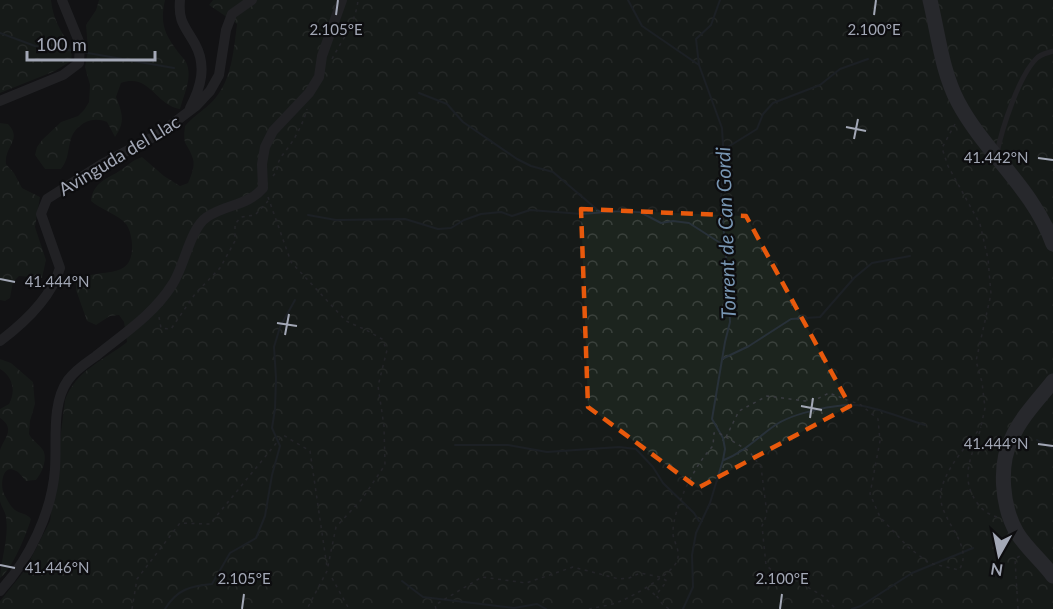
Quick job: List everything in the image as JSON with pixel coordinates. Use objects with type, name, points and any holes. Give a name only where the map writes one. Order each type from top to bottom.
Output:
[{"type":"main road","points":[[930,0],[953,91],[963,112],[1032,202],[1048,229],[1053,244]]},
{"type":"main road","points":[[1053,381],[1018,426],[1008,448],[1004,477],[1009,512],[1017,532],[1053,576]]},
{"type":"street","points":[[0,101],[63,75],[79,63],[81,44],[63,7],[62,0]]},
{"type":"street","points":[[180,0],[179,12],[182,26],[195,43],[202,67],[197,95],[187,113]]},
{"type":"street","name":"Avinguda del Llac","points":[[0,341],[19,327],[32,312],[57,277],[60,268],[41,214],[47,199],[102,164],[159,134],[187,113],[210,91],[219,75],[226,30],[232,14],[252,0]]},
{"type":"street","points":[[0,591],[20,566],[45,513],[55,471],[59,406],[68,380],[79,368],[140,322],[156,305],[173,284],[193,238],[206,217],[248,201],[257,196],[263,188],[262,164],[265,147],[273,131],[305,97],[319,76],[322,56],[342,0]]},
{"type":"lane","points":[[996,155],[1004,125],[1030,66],[1038,57],[1053,51]]},
{"type":"path","points":[[319,76],[326,71],[346,36],[358,0]]},
{"type":"path","points":[[305,97],[307,112],[304,119],[290,146],[277,164],[277,171],[263,188],[291,262],[346,321],[382,339],[387,350],[378,386],[384,426],[385,465],[362,499],[336,527],[327,571],[307,609]]},
{"type":"path","points":[[963,112],[942,148],[948,166],[980,224],[988,259],[991,294],[976,361],[982,382],[985,408],[967,471],[969,493],[982,510],[995,518],[1009,512]]},
{"type":"path","points":[[156,305],[161,327],[171,328],[195,294],[220,268],[236,241],[235,224],[241,217],[255,215],[269,200]]},
{"type":"path","points":[[726,437],[738,411],[767,396],[805,401],[817,399],[829,393],[861,405],[878,419],[880,441],[870,494],[880,517],[908,547],[928,563],[959,570],[963,564],[964,555],[940,505],[942,490],[952,466],[981,427]]},
{"type":"path","points":[[656,595],[667,581],[679,552],[673,535],[676,514],[688,483],[704,455],[713,446],[714,433],[719,433],[749,451],[761,467],[767,514],[762,526],[766,565],[777,575],[797,581],[823,596],[836,609]]},
{"type":"path","points":[[132,609],[137,579],[180,523],[210,524],[283,435],[310,451],[327,571]]},
{"type":"path","points":[[1018,609],[1015,559],[1030,550]]},
{"type":"path","points":[[436,609],[435,605],[482,577],[525,583],[573,567],[619,579],[640,573],[660,577],[667,581]]},
{"type":"path","points":[[589,609],[619,602],[670,571]]},
{"type":"path","points":[[332,578],[349,609]]},
{"type":"path","points":[[646,587],[669,609]]},
{"type":"highlighted area","points":[[581,209],[746,216],[850,406],[698,488],[588,407]]},
{"type":"green space","points":[[0,0],[51,0],[57,22],[70,47],[71,61],[55,71],[0,93]]},
{"type":"green space","points":[[99,0],[165,0],[164,28],[188,68],[188,84],[180,109],[172,107],[139,82],[121,83],[116,97],[122,122],[115,137],[107,122],[96,120],[84,123],[73,133],[65,163],[61,169],[45,169],[35,155],[37,147],[61,122],[78,116],[89,102],[90,85],[85,67],[88,50],[86,25],[96,10]]},
{"type":"green space","points":[[213,0],[1053,0],[1053,609],[0,609],[0,601],[25,570],[50,521],[65,400],[83,373],[127,342],[124,322],[119,315],[110,316],[96,325],[87,321],[76,290],[76,281],[93,274],[120,269],[131,258],[132,241],[127,226],[119,218],[91,201],[92,195],[101,182],[142,157],[180,186],[188,183],[193,162],[185,142],[185,126],[219,93],[230,69],[235,42],[237,24],[209,5]]},
{"type":"green space","points":[[0,123],[8,124],[14,134],[6,164],[22,188],[40,197],[35,227],[46,260],[42,278],[19,276],[13,282],[10,298],[5,301],[0,300]]},
{"type":"green space","points":[[0,359],[11,363],[33,382],[35,404],[29,434],[43,450],[45,462],[36,480],[26,481],[11,469],[3,476],[4,494],[10,504],[15,510],[31,519],[14,560],[0,578],[7,526],[0,501],[0,450],[8,430],[5,422],[0,418],[0,409],[9,404],[13,389],[8,376],[0,369]]},
{"type":"waterway","points":[[628,0],[642,26],[699,65]]},
{"type":"waterway","name":"Torrent de Can Gordi","points":[[683,609],[693,587],[692,555],[696,533],[710,503],[725,449],[723,438],[712,419],[730,322],[721,199],[724,162],[722,128],[699,65],[696,39],[711,25],[720,0]]},
{"type":"waterway","points":[[0,33],[35,46],[76,51]]},
{"type":"waterway","points":[[82,52],[174,68]]},
{"type":"waterway","points":[[723,150],[757,129],[763,114],[773,103],[820,85],[840,69],[868,59]]},
{"type":"waterway","points":[[419,93],[447,104],[463,122],[517,159],[531,166],[553,172],[600,212]]},
{"type":"waterway","points":[[308,215],[336,220],[405,219],[438,229],[451,228],[481,214],[501,212],[512,216],[530,210],[582,214],[640,212],[661,223],[673,221],[689,223],[725,246]]},
{"type":"waterway","points":[[722,359],[749,346],[791,319],[820,317],[854,278],[872,263],[910,256]]},
{"type":"waterway","points":[[165,609],[174,597],[185,590],[212,584],[230,553],[256,538],[265,516],[280,446],[272,428],[276,378],[274,347],[280,327],[295,300]]},
{"type":"waterway","points":[[724,460],[744,449],[782,421],[830,407],[863,406],[925,425]]},
{"type":"waterway","points":[[1037,440],[1053,449]]},
{"type":"waterway","points":[[455,445],[508,445],[547,452],[619,447],[636,449],[653,467],[663,483],[694,513],[699,521]]},
{"type":"waterway","points":[[852,609],[861,606],[912,573],[973,548]]},
{"type":"waterway","points":[[402,581],[423,597],[514,608],[537,604],[546,609]]}]
